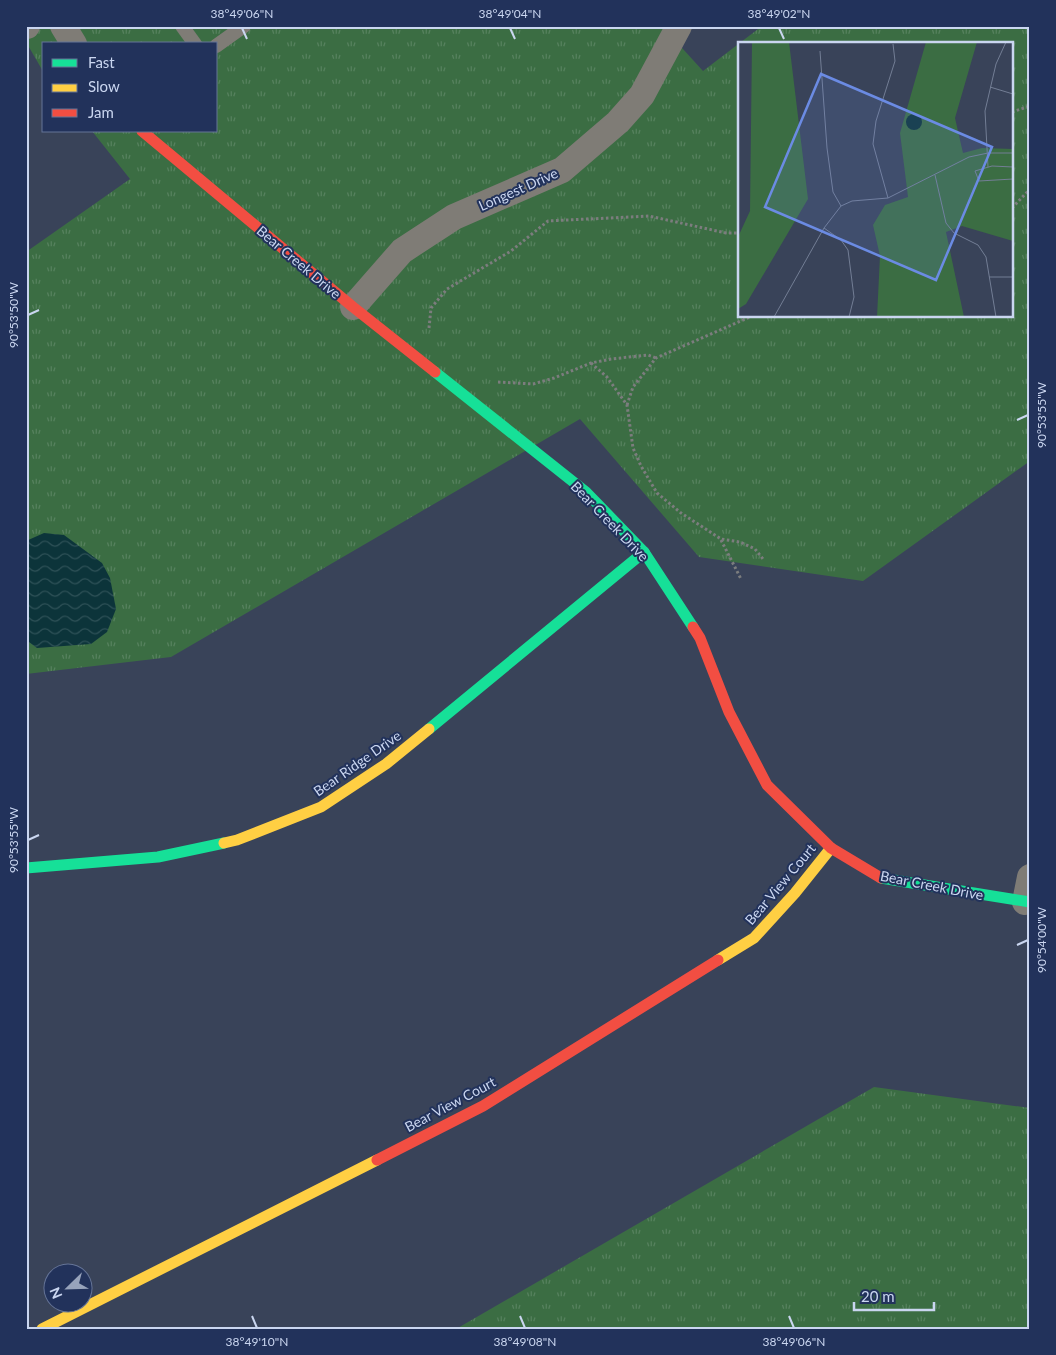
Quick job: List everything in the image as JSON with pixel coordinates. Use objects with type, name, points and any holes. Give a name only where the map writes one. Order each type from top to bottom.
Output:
[{"type":"street","points":[[63,26],[73,42]]},
{"type":"street","name":"Longest Drive","points":[[353,307],[402,251],[454,218],[562,170],[618,122],[642,95],[679,26]]},
{"type":"street","name":"Bear Creek Drive","points":[[143,132],[353,307],[586,492],[644,552],[700,638],[729,712],[767,785],[831,848],[881,878],[1028,894]]},
{"type":"street","name":"Bear Ridge Drive","points":[[26,868],[158,857],[238,840],[321,807],[386,764],[644,552]]},
{"type":"street","name":"Bear View Court","points":[[42,1329],[483,1106],[754,938],[795,893],[831,848]]},
{"type":"lane","points":[[182,26],[194,42]]},
{"type":"lane","points":[[218,45],[244,26]]},
{"type":"path","points":[[1014,111],[1030,106]]},
{"type":"path","points":[[1014,206],[1030,189]]},
{"type":"path","points":[[429,328],[431,308],[447,289],[511,251],[548,221],[649,216],[726,233],[738,233]]},
{"type":"path","points":[[627,405],[634,387],[656,358],[747,318]]},
{"type":"path","points":[[498,382],[533,384],[554,378],[591,363],[648,355],[656,358]]},
{"type":"path","points":[[591,363],[607,377],[627,405],[633,448],[657,493],[681,513],[720,539],[740,542],[755,549],[763,559]]},
{"type":"path","points":[[720,539],[741,579]]},
{"type":"green space","points":[[26,26],[662,26],[703,71],[738,44],[738,318],[1014,318],[1014,42],[741,42],[762,26],[1030,26],[1030,461],[863,581],[699,557],[580,419],[171,657],[26,674],[26,252],[130,179],[93,132],[218,132],[218,42],[42,42],[42,70],[26,42]]},
{"type":"green space","points":[[874,1087],[1030,1108],[1030,1329],[456,1329]]},
{"type":"water","points":[[44,533],[64,535],[102,563],[110,578],[116,609],[107,632],[91,644],[37,648],[26,640],[26,541]]},
{"type":"traffic: fast","points":[[435,372],[586,492],[644,552],[693,627]]},
{"type":"traffic: fast","points":[[429,729],[644,552]]},
{"type":"traffic: fast","points":[[26,868],[158,857],[224,843]]},
{"type":"traffic: fast","points":[[881,878],[1030,902]]},
{"type":"traffic: slow","points":[[224,843],[237,840],[321,807],[386,764],[429,729]]},
{"type":"traffic: slow","points":[[718,960],[754,938],[795,893],[831,848]]},
{"type":"traffic: slow","points":[[42,1329],[377,1160]]},
{"type":"traffic: jam","points":[[143,132],[353,307],[435,372]]},
{"type":"traffic: jam","points":[[693,627],[700,638],[729,712],[767,785],[831,848],[881,878]]},
{"type":"traffic: jam","points":[[377,1160],[483,1106],[718,960]]}]
